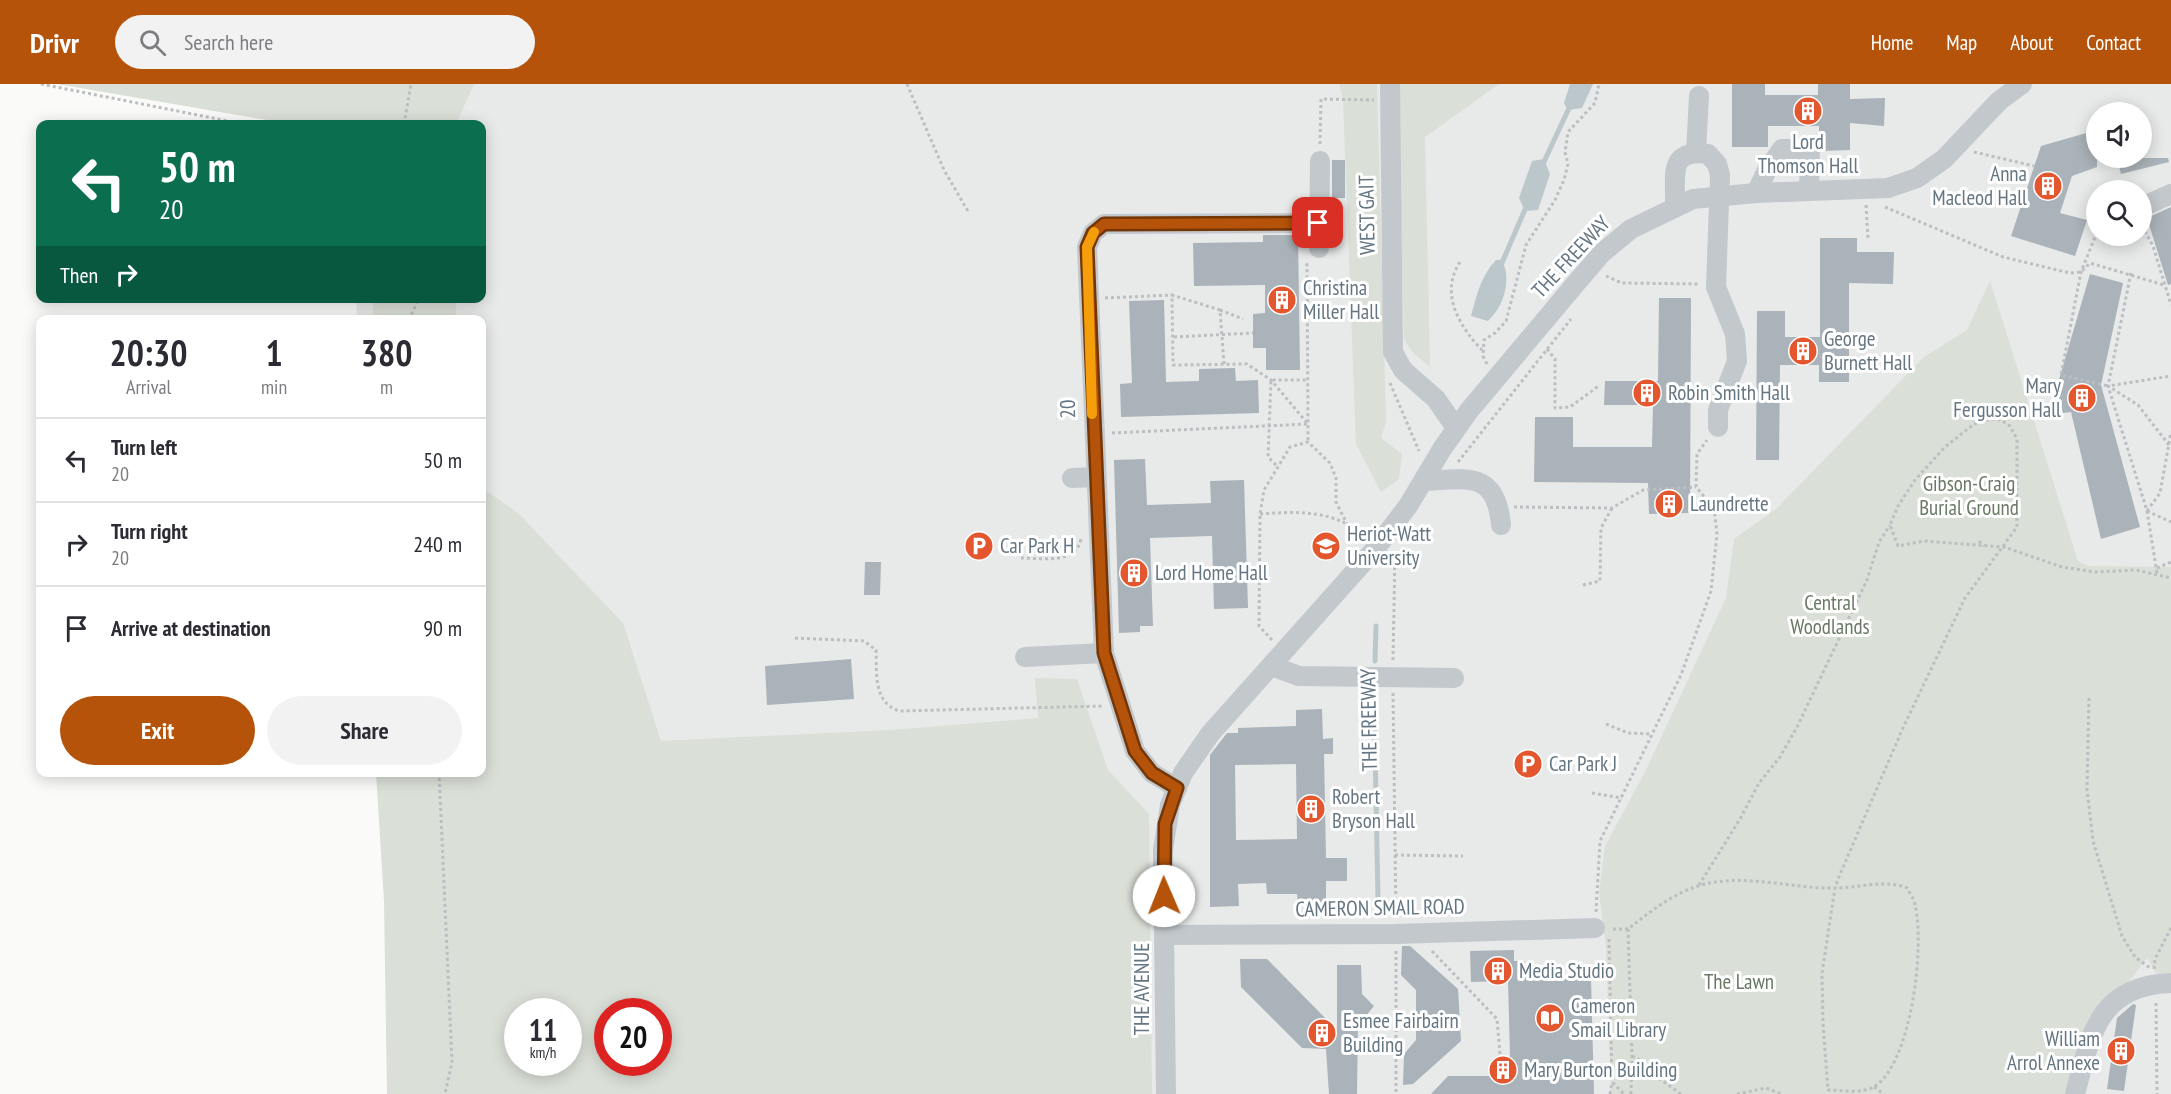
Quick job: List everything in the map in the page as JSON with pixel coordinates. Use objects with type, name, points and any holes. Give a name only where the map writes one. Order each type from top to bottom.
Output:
[{"type":"street","points":[[1809,191],[1810,149],[1782,149],[1767,170],[1756,193],[1809,191],[1888,188],[1917,178],[1944,159],[1999,101],[2022,84]]},
{"type":"street","name":"WEST GAIT","points":[[1390,92],[1393,352],[1403,370],[1436,399],[1456,428]]},
{"type":"street","points":[[1696,153],[1699,96]]},
{"type":"street","points":[[1676,206],[1676,164],[1682,157],[1696,153],[1708,154],[1717,164],[1720,195],[1716,286],[1735,334],[1737,361],[1718,410],[1718,427]]},
{"type":"street","points":[[1313,253],[1318,223],[1320,161]]},
{"type":"street","name":"THE FREEWAY","points":[[1423,481],[1468,412],[1602,253],[1631,229],[1693,199],[1756,193]]},
{"type":"street","points":[[2152,203],[2171,194]]},
{"type":"street","name":"20","points":[[1177,788],[1152,773],[1135,751],[1104,653],[1093,434],[1087,247],[1093,233],[1104,224],[1318,223]]},
{"type":"street","name":"WEST GAIT","points":[[1436,399],[1468,412]]},
{"type":"street","points":[[1072,478],[1096,477]]},
{"type":"street","points":[[1454,678],[1299,676],[1271,666],[1376,548],[1408,506],[1423,481],[1477,480],[1487,485],[1500,516]]},
{"type":"street","points":[[1025,657],[1104,653]]},
{"type":"street","name":"THE AVENUE","points":[[1166,1094],[1163,850],[1165,824],[1177,788],[1192,759],[1210,734],[1271,666]]},
{"type":"street","name":"CAMERON SMAIL ROAD","points":[[1165,935],[1405,933],[1602,928]]},
{"type":"street","points":[[2075,1094],[2088,1046],[2102,1014],[2126,992],[2160,979]]},
{"type":"path","points":[[41,84],[223,120]]},
{"type":"path","points":[[405,120],[411,84]]},
{"type":"path","points":[[908,84],[925,128],[969,213]]},
{"type":"path","points":[[1496,378],[1489,370],[1484,351],[1484,340],[1495,333],[1506,321],[1526,245],[1555,200],[1564,180],[1568,164],[1565,152],[1568,132],[1595,103],[1599,84]]},
{"type":"path","points":[[1320,161],[1321,99],[1390,92]]},
{"type":"path","points":[[1992,155],[2034,166]]},
{"type":"path","points":[[1855,205],[1874,206]]},
{"type":"path","points":[[1866,205],[1868,238]]},
{"type":"path","points":[[1882,207],[2003,257],[2070,273],[2081,272],[2090,263],[2131,273],[2164,285]]},
{"type":"path","points":[[2152,244],[2171,305]]},
{"type":"path","points":[[2091,246],[2081,272],[2061,375],[2108,386],[2138,405],[2169,445]]},
{"type":"path","points":[[1313,253],[1307,380],[1308,442],[1330,464],[1336,478],[1336,502],[1347,524]]},
{"type":"path","points":[[1460,262],[1453,273],[1451,298],[1464,331],[1484,351]]},
{"type":"path","points":[[1611,270],[1606,276],[1622,283],[1716,286]]},
{"type":"path","points":[[2131,273],[2108,386],[2147,511],[2157,573]]},
{"type":"path","points":[[1172,295],[1173,365],[1247,364],[1271,380],[1308,424]]},
{"type":"path","points":[[1088,298],[1172,295],[1243,319]]},
{"type":"path","points":[[1220,310],[1224,364]]},
{"type":"path","points":[[1446,480],[1576,313]]},
{"type":"path","points":[[1174,337],[1253,333]]},
{"type":"path","points":[[1547,349],[1555,359],[1555,408],[1570,407],[1600,385]]},
{"type":"path","points":[[2108,386],[2171,376]]},
{"type":"path","points":[[1271,380],[1307,380]]},
{"type":"path","points":[[1271,380],[1268,458],[1276,466]]},
{"type":"path","points":[[1631,1094],[1628,929],[1658,906],[1699,886],[1736,880],[1835,888],[1896,883],[1907,888],[1915,903],[1915,982],[1907,1027],[1897,1060],[1874,1088],[1863,1091],[1828,1092],[1822,973],[1835,888],[1902,730],[1965,598],[2017,527],[2019,508],[2015,459],[2017,439],[2010,426],[2001,420],[1991,419],[1974,424],[1945,447],[1916,480],[1898,506],[1879,542],[1867,580],[1797,727],[1780,757],[1759,783],[1699,886]]},
{"type":"path","points":[[1093,434],[1308,424]]},
{"type":"path","points":[[1610,1094],[1612,1082],[1602,928],[1600,841],[1681,675],[1711,591],[1717,534],[1714,508],[1696,487],[1697,454],[1718,427]]},
{"type":"path","points":[[2147,511],[2160,493],[2171,432]]},
{"type":"path","points":[[1278,646],[1259,626],[1260,514],[1264,490],[1276,466],[1290,447],[1308,442]]},
{"type":"path","points":[[1500,516],[1612,508],[1643,490],[1696,487]]},
{"type":"path","points":[[1583,585],[1600,581],[1601,528],[1612,508]]},
{"type":"path","points":[[1260,514],[1300,511],[1326,514],[1347,524],[1393,560]]},
{"type":"path","points":[[2147,511],[2171,522]]},
{"type":"path","points":[[1890,525],[1898,546],[1924,541],[2004,547],[2040,561],[2086,571],[2136,570],[2171,578]]},
{"type":"path","points":[[1021,558],[1064,557],[1074,553],[1082,533]]},
{"type":"path","points":[[1979,541],[1984,546]]},
{"type":"path","name":"THE FREEWAY","points":[[1396,1094],[1405,933],[1395,855],[1393,560],[1398,545]]},
{"type":"path","points":[[2157,568],[2171,562]]},
{"type":"path","points":[[2086,571],[2088,566]]},
{"type":"path","points":[[795,638],[864,641],[871,644],[876,650],[880,696],[887,707],[899,711],[1121,706]]},
{"type":"path","points":[[2089,698],[2087,789],[2093,841],[2122,936],[2135,957],[2160,979]]},
{"type":"path","points":[[1606,724],[1628,733],[1652,734]]},
{"type":"path","points":[[439,777],[452,1062],[445,1094]]},
{"type":"path","points":[[1592,792],[1622,798]]},
{"type":"path","points":[[1395,855],[1463,856]]},
{"type":"path","points":[[2157,1094],[2160,979],[2155,959],[2171,928]]},
{"type":"path","points":[[1405,933],[1497,1019],[1501,1065]]},
{"type":"path","points":[[1632,1056],[1647,1062],[1657,1077],[1681,1094]]},
{"type":"path","points":[[1612,1082],[1624,1094]]},
{"type":"path","points":[[1737,1094],[1766,1088],[1782,1094]]},
{"type":"path","points":[[1874,1088],[1884,1094]]},
{"type":"shaded area","name":"Heriot-Watt University","points":[[344,84],[2171,84],[2171,1094],[398,1094],[481,777],[486,777],[486,315],[357,315],[356,303],[486,303],[486,120],[346,120]]},
{"type":"shaded area","points":[[1570,84],[1593,84],[1582,108],[1568,110],[1564,103]]},
{"type":"shaded area","points":[[1544,159],[1550,174],[1538,210],[1525,211],[1519,198],[1532,161]]},
{"type":"shaded area","points":[[1496,260],[1502,260],[1505,268],[1505,292],[1494,315],[1488,321],[1471,316],[1483,279]]},
{"type":"green space","points":[[57,84],[474,84],[458,120],[267,120]]},
{"type":"green space","points":[[1339,84],[1377,84],[1386,422],[1381,438],[1402,454],[1399,479],[1381,492],[1356,444],[1343,100]]},
{"type":"green space","points":[[1398,84],[1499,84],[1425,137],[1430,367],[1414,354],[1404,339]]},
{"type":"green space","points":[[1990,281],[2078,561],[2088,566],[2171,567],[2171,974],[2157,974],[2147,958],[2117,997],[2074,1094],[1611,1094],[1606,946],[1599,893],[1605,846],[1645,772],[1726,598],[1734,539],[1776,509],[1924,357],[1967,330]]},
{"type":"green space","points":[[373,303],[456,303],[456,315],[373,315]]},
{"type":"green space","points":[[486,491],[518,513],[623,623],[661,741],[892,730],[1038,718],[1035,678],[1077,679],[1108,770],[1149,814],[1152,1094],[387,1094],[384,901],[376,777],[486,777]]},
{"type":"building","name":"Lord Thomson Hall","points":[[1732,84],[1765,84],[1765,95],[1818,95],[1818,84],[1850,84],[1850,99],[1885,98],[1884,126],[1850,123],[1850,150],[1822,151],[1819,126],[1768,126],[1768,147],[1732,147]]},
{"type":"building","name":"Anna Macleod Hall","points":[[2086,133],[2086,168],[2094,168],[2072,176],[2060,213],[2086,220],[2075,256],[2011,236],[2041,146]]},
{"type":"building","points":[[2152,158],[2168,158],[2169,162],[2152,166]]},
{"type":"building","points":[[1332,160],[1345,160],[1345,198],[1332,198]]},
{"type":"building","points":[[2120,168],[2145,168],[2121,174]]},
{"type":"building","points":[[2171,207],[2171,284],[2168,285],[2152,234],[2152,216]]},
{"type":"building","name":"Christina Miller Hall","points":[[1263,235],[1298,235],[1300,370],[1266,370],[1266,348],[1253,348],[1253,314],[1265,313],[1265,285],[1194,286],[1193,243],[1263,242]]},
{"type":"building","name":"George Burnett Hall","points":[[1820,238],[1857,238],[1857,252],[1894,252],[1893,284],[1849,283],[1849,382],[1819,382],[1819,365],[1780,365],[1779,460],[1756,460],[1757,311],[1785,311],[1785,337],[1820,337]]},
{"type":"building","name":"Mary Fergusson Hall","points":[[2090,274],[2123,283],[2101,385],[2140,527],[2101,539],[2071,412],[2063,413],[2055,384],[2058,383]]},
{"type":"building","name":"Robin Smith Hall","points":[[1659,298],[1691,298],[1690,513],[1649,514],[1648,483],[1534,482],[1535,417],[1573,417],[1573,447],[1652,447],[1653,405],[1604,405],[1605,381],[1658,381]]},
{"type":"building","points":[[1164,300],[1166,382],[1199,381],[1199,369],[1235,368],[1236,381],[1258,380],[1259,413],[1121,417],[1120,384],[1132,383],[1129,301]]},
{"type":"building","name":"Lord Home Hall","points":[[1145,459],[1147,505],[1211,503],[1210,481],[1244,480],[1248,608],[1214,609],[1212,536],[1150,538],[1153,626],[1140,626],[1140,632],[1119,633],[1114,460]]},
{"type":"building","points":[[865,562],[881,562],[880,595],[864,595]]},
{"type":"building","points":[[851,659],[854,699],[767,705],[765,666]]},
{"type":"building","name":"Robert Bryson Hall","points":[[1322,709],[1323,739],[1333,738],[1333,754],[1324,754],[1326,858],[1347,858],[1347,881],[1326,881],[1326,905],[1298,906],[1297,894],[1267,894],[1266,883],[1238,884],[1239,906],[1210,907],[1210,755],[1227,733],[1238,733],[1238,728],[1296,726],[1296,710]],"holes":[[[1296,764],[1297,839],[1236,840],[1235,765]]]},
{"type":"building","points":[[1402,946],[1410,946],[1458,989],[1461,1041],[1413,1084],[1403,1085],[1404,1054],[1416,1040],[1416,990],[1401,975]]},
{"type":"building","name":"Cameron Smail Library","points":[[1514,950],[1514,961],[1525,961],[1526,980],[1591,978],[1594,1094],[1431,1094],[1448,1076],[1491,1076],[1510,1056],[1508,981],[1471,982],[1470,951]]},
{"type":"building","name":"Esmee Fairbairn Building","points":[[1240,959],[1267,959],[1337,1030],[1337,965],[1361,965],[1362,994],[1374,1006],[1365,1017],[1358,1018],[1357,1094],[1329,1094],[1326,1049],[1302,1048],[1241,987]]},
{"type":"building","name":"William Arrol Annexe","points":[[2133,1004],[2136,1005],[2124,1091],[2107,1089],[2117,1018]]},
{"type":"waterway","points":[[1542,166],[1570,106]]},
{"type":"waterway","points":[[1501,265],[1527,205]]},
{"type":"waterway","points":[[1375,661],[1376,626]]},
{"type":"waterway","points":[[1374,697],[1378,899]]},
{"type":"slow traffic","points":[[1092,414],[1087,247],[1094,232]]},
{"type":"place","name":"Lord Thomson Hall","points":[[1808,111]]},
{"type":"place","name":"Anna Macleod Hall","points":[[2048,186]]},
{"type":"place","name":"Christina Miller Hall","points":[[1282,300]]},
{"type":"place","name":"George Burnett Hall","points":[[1803,351]]},
{"type":"place","name":"Robin Smith Hall","points":[[1647,393]]},
{"type":"place","name":"Mary Fergusson Hall","points":[[2082,398]]},
{"type":"place","name":"Laundrette","points":[[1669,504]]},
{"type":"place","name":"Car Park H","points":[[979,546]]},
{"type":"place","name":"Heriot-Watt University","points":[[1326,546]]},
{"type":"place","name":"Lord Home Hall","points":[[1134,573]]},
{"type":"place","name":"Car Park J","points":[[1528,764]]},
{"type":"place","name":"Robert Bryson Hall","points":[[1311,809]]},
{"type":"place","name":"Media Studio","points":[[1498,971]]},
{"type":"place","name":"Cameron Smail Library","points":[[1550,1018]]},
{"type":"place","name":"Esmee Fairbairn Building","points":[[1322,1033]]},
{"type":"place","name":"William Arrol Annexe","points":[[2121,1051]]},
{"type":"place","name":"Mary Burton Building","points":[[1503,1070]]},
{"type":"route","points":[[1164,896],[1165,824],[1177,788],[1152,773],[1135,751],[1104,653],[1093,434],[1087,247],[1093,233],[1104,224],[1318,223]]},
{"type":"park label","name":"Gibson-Craig Burial Ground","points":[[1969,496]]},
{"type":"park label","name":"Central Woodlands","points":[[1830,615]]},
{"type":"park label","name":"The Lawn","points":[[1739,982]]}]
